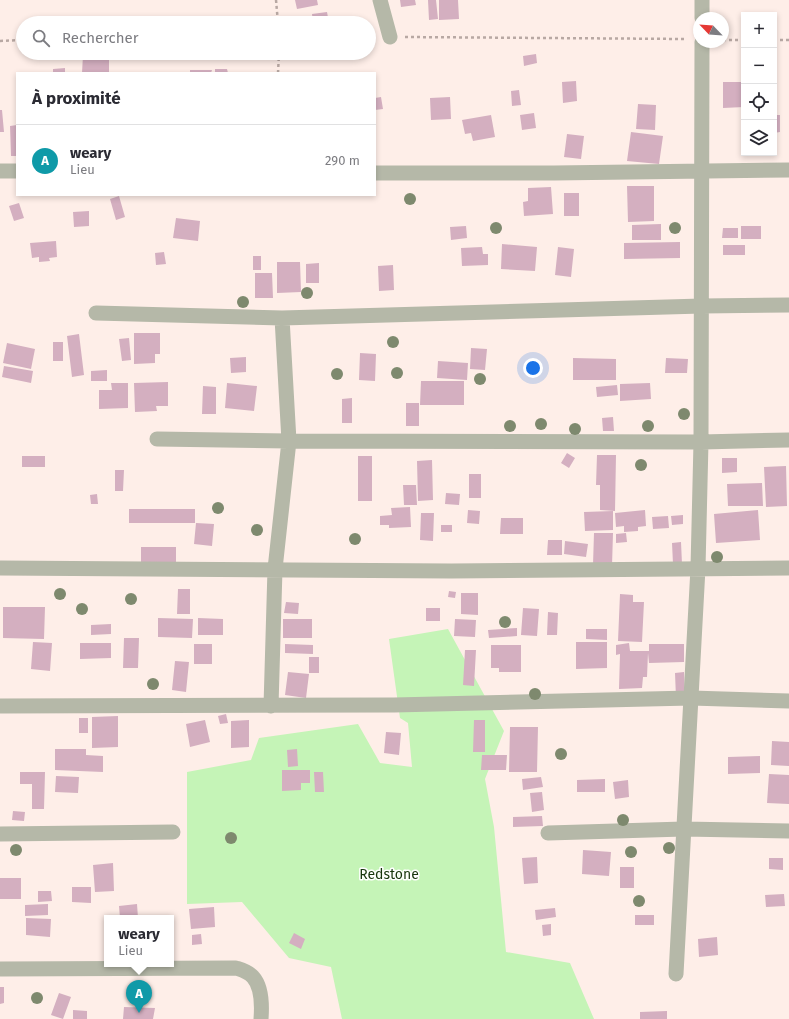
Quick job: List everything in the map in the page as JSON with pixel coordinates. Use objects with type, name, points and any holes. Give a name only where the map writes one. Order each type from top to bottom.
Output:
[{"type":"street","points":[[380,0],[390,37]]},
{"type":"street","points":[[702,0],[702,12]]},
{"type":"street","points":[[676,974],[698,568],[701,442],[703,171],[697,48]]},
{"type":"street","points":[[376,173],[554,173],[789,170]]},
{"type":"street","points":[[0,171],[16,171]]},
{"type":"street","points":[[96,313],[282,318],[702,306],[789,305]]},
{"type":"street","points":[[271,706],[275,569],[289,441],[282,318]]},
{"type":"street","points":[[157,439],[289,441],[701,442],[789,440]]},
{"type":"street","points":[[0,568],[451,571],[789,568]]},
{"type":"street","points":[[0,706],[401,705],[691,698],[789,701]]},
{"type":"street","points":[[548,833],[684,829],[789,831]]},
{"type":"street","points":[[0,834],[173,832]]},
{"type":"street","points":[[0,969],[236,968],[253,977],[259,989],[262,1007],[261,1019]]},
{"type":"path","points":[[276,0],[277,16]]},
{"type":"path","points":[[390,37],[693,41]]},
{"type":"path","points":[[0,41],[16,40]]},
{"type":"path","points":[[729,40],[741,40]]},
{"type":"path","points":[[777,40],[789,40]]},
{"type":"path","points":[[278,60],[278,72]]},
{"type":"green space","name":"Redstone","points":[[448,629],[504,731],[485,779],[494,827],[506,952],[570,963],[594,1019],[342,1019],[331,967],[289,958],[242,902],[187,904],[187,772],[251,760],[259,738],[358,724],[380,763],[412,767],[408,723],[400,718],[389,639]]},
{"type":"building","points":[[295,0],[317,0],[318,5],[297,9]]},
{"type":"building","points":[[400,0],[415,0],[416,5],[401,7]]},
{"type":"building","points":[[428,0],[436,0],[438,19],[429,20]]},
{"type":"building","points":[[439,0],[458,0],[459,19],[439,20]]},
{"type":"building","points":[[327,12],[328,16],[312,16],[312,14]]},
{"type":"building","points":[[536,54],[537,63],[524,66],[523,56]]},
{"type":"building","points":[[83,60],[109,60],[109,72],[82,72]]},
{"type":"building","points":[[65,68],[65,72],[53,72],[53,69]]},
{"type":"building","points":[[215,69],[227,69],[228,72],[215,72]]},
{"type":"building","points":[[190,70],[212,70],[211,72],[190,72]]},
{"type":"building","points":[[576,81],[577,101],[563,103],[562,82]]},
{"type":"building","points":[[723,82],[741,82],[741,107],[723,108]]},
{"type":"building","points":[[519,90],[521,105],[512,106],[511,91]]},
{"type":"building","points":[[381,97],[383,109],[376,110],[376,98]]},
{"type":"building","points":[[450,97],[451,119],[431,120],[430,98]]},
{"type":"building","points":[[638,104],[656,105],[655,130],[636,129]]},
{"type":"building","points":[[0,110],[2,110],[4,132],[0,132]]},
{"type":"building","points":[[534,113],[536,128],[522,130],[520,115]]},
{"type":"building","points":[[491,115],[495,137],[473,141],[471,133],[465,134],[462,120]]},
{"type":"building","points":[[777,115],[780,115],[780,132],[777,132]]},
{"type":"building","points":[[16,125],[16,156],[11,156],[10,126]]},
{"type":"building","points":[[631,132],[663,136],[659,164],[627,161]]},
{"type":"building","points":[[567,134],[584,136],[581,159],[564,157]]},
{"type":"building","points":[[627,186],[654,186],[654,221],[628,222]]},
{"type":"building","points":[[551,187],[553,214],[524,216],[523,202],[528,201],[528,188]]},
{"type":"building","points":[[564,193],[579,193],[579,216],[564,216]]},
{"type":"building","points":[[119,196],[125,217],[116,220],[110,199]]},
{"type":"building","points":[[19,203],[24,218],[14,221],[9,206]]},
{"type":"building","points":[[89,211],[89,226],[74,227],[73,212]]},
{"type":"building","points":[[176,218],[200,221],[198,241],[173,238]]},
{"type":"building","points":[[661,224],[661,240],[632,240],[632,225]]},
{"type":"building","points":[[466,226],[467,238],[451,240],[450,227]]},
{"type":"building","points":[[741,226],[761,226],[761,239],[741,239]]},
{"type":"building","points":[[723,228],[738,228],[738,238],[722,238]]},
{"type":"building","points":[[56,241],[57,257],[49,258],[50,261],[39,262],[39,257],[32,258],[30,243]]},
{"type":"building","points":[[680,242],[680,258],[624,259],[624,243]]},
{"type":"building","points":[[502,244],[537,247],[535,271],[501,269]]},
{"type":"building","points":[[723,245],[745,245],[745,255],[723,255]]},
{"type":"building","points":[[482,247],[483,254],[488,254],[488,265],[462,266],[461,248]]},
{"type":"building","points":[[558,247],[574,249],[571,277],[555,275]]},
{"type":"building","points":[[164,252],[166,264],[156,265],[155,253]]},
{"type":"building","points":[[253,256],[261,256],[261,270],[253,270]]},
{"type":"building","points":[[277,262],[300,262],[301,292],[277,293]]},
{"type":"building","points":[[319,263],[319,283],[306,283],[306,264]]},
{"type":"building","points":[[393,265],[394,290],[379,291],[378,266]]},
{"type":"building","points":[[255,273],[272,273],[273,298],[255,298]]},
{"type":"building","points":[[134,333],[160,333],[160,354],[155,354],[155,363],[134,364]]},
{"type":"building","points":[[79,334],[84,375],[72,377],[67,336]]},
{"type":"building","points":[[129,338],[131,360],[122,361],[119,339]]},
{"type":"building","points":[[53,342],[63,342],[63,361],[53,361]]},
{"type":"building","points":[[7,343],[35,349],[31,369],[3,363]]},
{"type":"building","points":[[471,348],[487,349],[485,370],[470,369]]},
{"type":"building","points":[[360,353],[376,354],[375,381],[359,380]]},
{"type":"building","points":[[246,357],[246,372],[231,373],[230,358]]},
{"type":"building","points":[[573,358],[616,359],[616,380],[573,380]]},
{"type":"building","points":[[666,358],[688,359],[687,373],[665,373]]},
{"type":"building","points":[[438,361],[468,363],[467,380],[437,378]]},
{"type":"building","points":[[4,366],[33,371],[31,383],[2,377]]},
{"type":"building","points":[[107,370],[107,381],[91,381],[91,371]]},
{"type":"building","points":[[421,381],[464,381],[464,405],[420,405]]},
{"type":"building","points":[[168,382],[168,406],[156,406],[157,411],[135,412],[134,383]]},
{"type":"building","points":[[111,383],[128,383],[128,408],[99,409],[99,390],[112,390]]},
{"type":"building","points":[[227,383],[257,386],[254,411],[225,408]]},
{"type":"building","points":[[650,383],[651,399],[620,401],[620,384]]},
{"type":"building","points":[[617,385],[618,395],[597,397],[596,387]]},
{"type":"building","points":[[203,386],[216,387],[216,414],[202,414]]},
{"type":"building","points":[[352,398],[352,423],[342,423],[342,399]]},
{"type":"building","points":[[406,403],[419,403],[419,426],[406,426]]},
{"type":"building","points":[[613,417],[614,431],[603,431],[602,418]]},
{"type":"building","points":[[567,453],[575,458],[569,468],[561,463]]},
{"type":"building","points":[[597,455],[616,455],[615,511],[600,510],[600,485],[596,485]]},
{"type":"building","points":[[22,456],[45,456],[45,467],[22,467]]},
{"type":"building","points":[[358,456],[372,456],[372,501],[358,501]]},
{"type":"building","points":[[722,458],[737,458],[737,472],[722,473]]},
{"type":"building","points":[[432,460],[433,500],[418,501],[417,461]]},
{"type":"building","points":[[786,466],[787,506],[766,507],[764,467]]},
{"type":"building","points":[[115,470],[124,470],[123,491],[115,491]]},
{"type":"building","points":[[469,474],[481,474],[481,498],[469,498]]},
{"type":"building","points":[[762,483],[763,506],[728,506],[727,484]]},
{"type":"building","points":[[403,485],[416,485],[417,505],[404,505]]},
{"type":"building","points":[[446,493],[460,494],[459,505],[445,504]]},
{"type":"building","points":[[97,494],[98,504],[91,504],[90,495]]},
{"type":"building","points":[[410,507],[411,527],[389,528],[389,525],[380,525],[380,516],[392,515],[391,508]]},
{"type":"building","points":[[129,509],[195,509],[195,523],[129,523]]},
{"type":"building","points":[[468,510],[480,511],[479,524],[467,523]]},
{"type":"building","points":[[645,510],[646,526],[638,527],[638,531],[624,532],[624,526],[616,527],[615,513]]},
{"type":"building","points":[[758,510],[760,540],[716,543],[714,514]]},
{"type":"building","points":[[613,511],[613,530],[585,531],[584,512]]},
{"type":"building","points":[[421,513],[434,513],[433,541],[420,540]]},
{"type":"building","points":[[683,515],[683,524],[672,525],[671,516]]},
{"type":"building","points":[[668,516],[669,528],[653,529],[652,517]]},
{"type":"building","points":[[501,518],[523,518],[523,534],[500,534]]},
{"type":"building","points":[[196,523],[214,524],[212,546],[194,544]]},
{"type":"building","points":[[441,525],[452,525],[452,532],[441,532]]},
{"type":"building","points":[[594,533],[613,533],[612,566],[593,565]]},
{"type":"building","points":[[626,533],[627,542],[616,543],[616,534]]},
{"type":"building","points":[[548,540],[562,540],[562,555],[547,555]]},
{"type":"building","points":[[565,541],[588,544],[586,557],[564,554]]},
{"type":"building","points":[[681,542],[682,564],[673,564],[672,543]]},
{"type":"building","points":[[141,547],[176,547],[176,563],[141,562]]},
{"type":"building","points":[[178,589],[190,589],[190,614],[177,614]]},
{"type":"building","points":[[449,591],[456,592],[455,598],[448,597]]},
{"type":"building","points":[[461,593],[478,593],[478,615],[461,614]]},
{"type":"building","points":[[620,594],[633,595],[633,602],[644,602],[642,642],[618,641]]},
{"type":"building","points":[[286,602],[299,603],[298,614],[284,613]]},
{"type":"building","points":[[3,607],[45,607],[44,639],[3,638]]},
{"type":"building","points":[[426,608],[440,608],[440,621],[426,621]]},
{"type":"building","points":[[523,608],[539,609],[537,636],[521,635]]},
{"type":"building","points":[[548,612],[558,613],[557,635],[547,635]]},
{"type":"building","points":[[158,618],[193,619],[192,638],[158,637]]},
{"type":"building","points":[[198,618],[223,619],[223,635],[198,635]]},
{"type":"building","points":[[283,619],[312,619],[312,638],[283,638]]},
{"type":"building","points":[[455,619],[476,620],[475,637],[454,636]]},
{"type":"building","points":[[111,624],[111,634],[91,635],[91,625]]},
{"type":"building","points":[[517,628],[517,636],[489,638],[488,630]]},
{"type":"building","points":[[586,629],[607,629],[607,640],[586,639]]},
{"type":"building","points":[[124,638],[139,638],[138,668],[123,668]]},
{"type":"building","points":[[33,642],[52,643],[50,671],[31,669]]},
{"type":"building","points":[[576,642],[607,642],[607,668],[576,669]]},
{"type":"building","points":[[80,643],[111,643],[111,658],[80,659]]},
{"type":"building","points":[[629,643],[630,651],[649,651],[649,644],[684,644],[684,662],[649,663],[648,653],[647,677],[643,677],[642,688],[619,689],[620,654],[616,655],[616,645]]},
{"type":"building","points":[[194,644],[212,644],[212,664],[194,664]]},
{"type":"building","points":[[285,644],[313,645],[313,654],[285,653]]},
{"type":"building","points":[[491,645],[521,645],[521,672],[499,672],[499,668],[491,668]]},
{"type":"building","points":[[465,650],[476,650],[474,686],[463,685]]},
{"type":"building","points":[[309,657],[319,657],[319,673],[309,673]]},
{"type":"building","points":[[175,661],[189,662],[186,692],[172,690]]},
{"type":"building","points":[[288,672],[309,674],[306,698],[285,695]]},
{"type":"building","points":[[684,672],[685,697],[676,698],[675,673]]},
{"type":"building","points":[[226,714],[228,723],[220,724],[218,716]]},
{"type":"building","points":[[118,716],[118,747],[92,748],[92,717]]},
{"type":"building","points":[[79,718],[88,718],[88,733],[79,733]]},
{"type":"building","points":[[205,720],[210,742],[190,747],[186,724]]},
{"type":"building","points":[[249,720],[249,747],[231,748],[231,721]]},
{"type":"building","points":[[474,720],[485,720],[485,752],[473,752]]},
{"type":"building","points":[[510,727],[538,727],[537,772],[509,772]]},
{"type":"building","points":[[386,732],[401,733],[399,755],[384,753]]},
{"type":"building","points":[[772,741],[789,742],[789,766],[771,765]]},
{"type":"building","points":[[55,749],[86,749],[86,755],[103,756],[103,772],[55,770]]},
{"type":"building","points":[[297,749],[298,766],[288,767],[287,750]]},
{"type":"building","points":[[482,755],[507,755],[506,770],[481,770]]},
{"type":"building","points":[[760,756],[760,773],[728,774],[728,757]]},
{"type":"building","points":[[282,770],[310,770],[310,783],[301,783],[301,790],[282,791]]},
{"type":"building","points":[[20,772],[45,772],[44,809],[32,809],[32,784],[20,784]]},
{"type":"building","points":[[314,772],[323,772],[324,792],[315,792]]},
{"type":"building","points":[[769,774],[789,775],[789,804],[767,803]]},
{"type":"building","points":[[56,776],[79,777],[78,793],[55,792]]},
{"type":"building","points":[[541,777],[543,787],[523,790],[522,779]]},
{"type":"building","points":[[605,779],[605,792],[577,792],[577,780]]},
{"type":"building","points":[[628,780],[629,797],[615,799],[613,782]]},
{"type":"building","points":[[542,792],[544,810],[532,812],[530,793]]},
{"type":"building","points":[[13,811],[25,812],[24,821],[12,820]]},
{"type":"building","points":[[542,816],[543,826],[513,827],[513,817]]},
{"type":"building","points":[[583,850],[611,852],[609,876],[582,874]]},
{"type":"building","points":[[537,857],[538,883],[524,884],[522,858]]},
{"type":"building","points":[[769,858],[783,858],[783,870],[769,869]]},
{"type":"building","points":[[113,863],[114,891],[95,892],[93,865]]},
{"type":"building","points":[[620,867],[634,867],[634,888],[620,888]]},
{"type":"building","points":[[0,878],[21,878],[21,899],[0,899]]},
{"type":"building","points":[[72,887],[91,887],[91,903],[72,902]]},
{"type":"building","points":[[38,891],[51,891],[52,901],[38,902]]},
{"type":"building","points":[[784,894],[785,906],[766,907],[765,895]]},
{"type":"building","points":[[48,904],[48,915],[25,916],[25,905]]},
{"type":"building","points":[[137,904],[138,915],[120,915],[119,906]]},
{"type":"building","points":[[214,907],[215,927],[191,929],[189,909]]},
{"type":"building","points":[[555,908],[556,917],[536,920],[535,910]]},
{"type":"building","points":[[635,915],[654,915],[654,925],[635,925]]},
{"type":"building","points":[[26,918],[51,919],[50,937],[26,935]]},
{"type":"building","points":[[551,924],[551,935],[543,936],[542,925]]},
{"type":"building","points":[[294,933],[305,939],[301,949],[289,943]]},
{"type":"building","points":[[201,934],[202,944],[192,945],[192,935]]},
{"type":"building","points":[[717,937],[718,955],[699,957],[698,939]]},
{"type":"building","points":[[0,987],[4,987],[4,1003],[0,1004]]},
{"type":"building","points":[[59,993],[71,997],[63,1019],[51,1015]]},
{"type":"building","points":[[124,1007],[155,1008],[153,1019],[123,1019]]},
{"type":"building","points":[[73,1010],[87,1011],[87,1019],[73,1019]]},
{"type":"building","points":[[667,1011],[667,1019],[640,1019],[640,1012]]},
{"type":"place","name":"weary","points":[[139,1013]]}]
